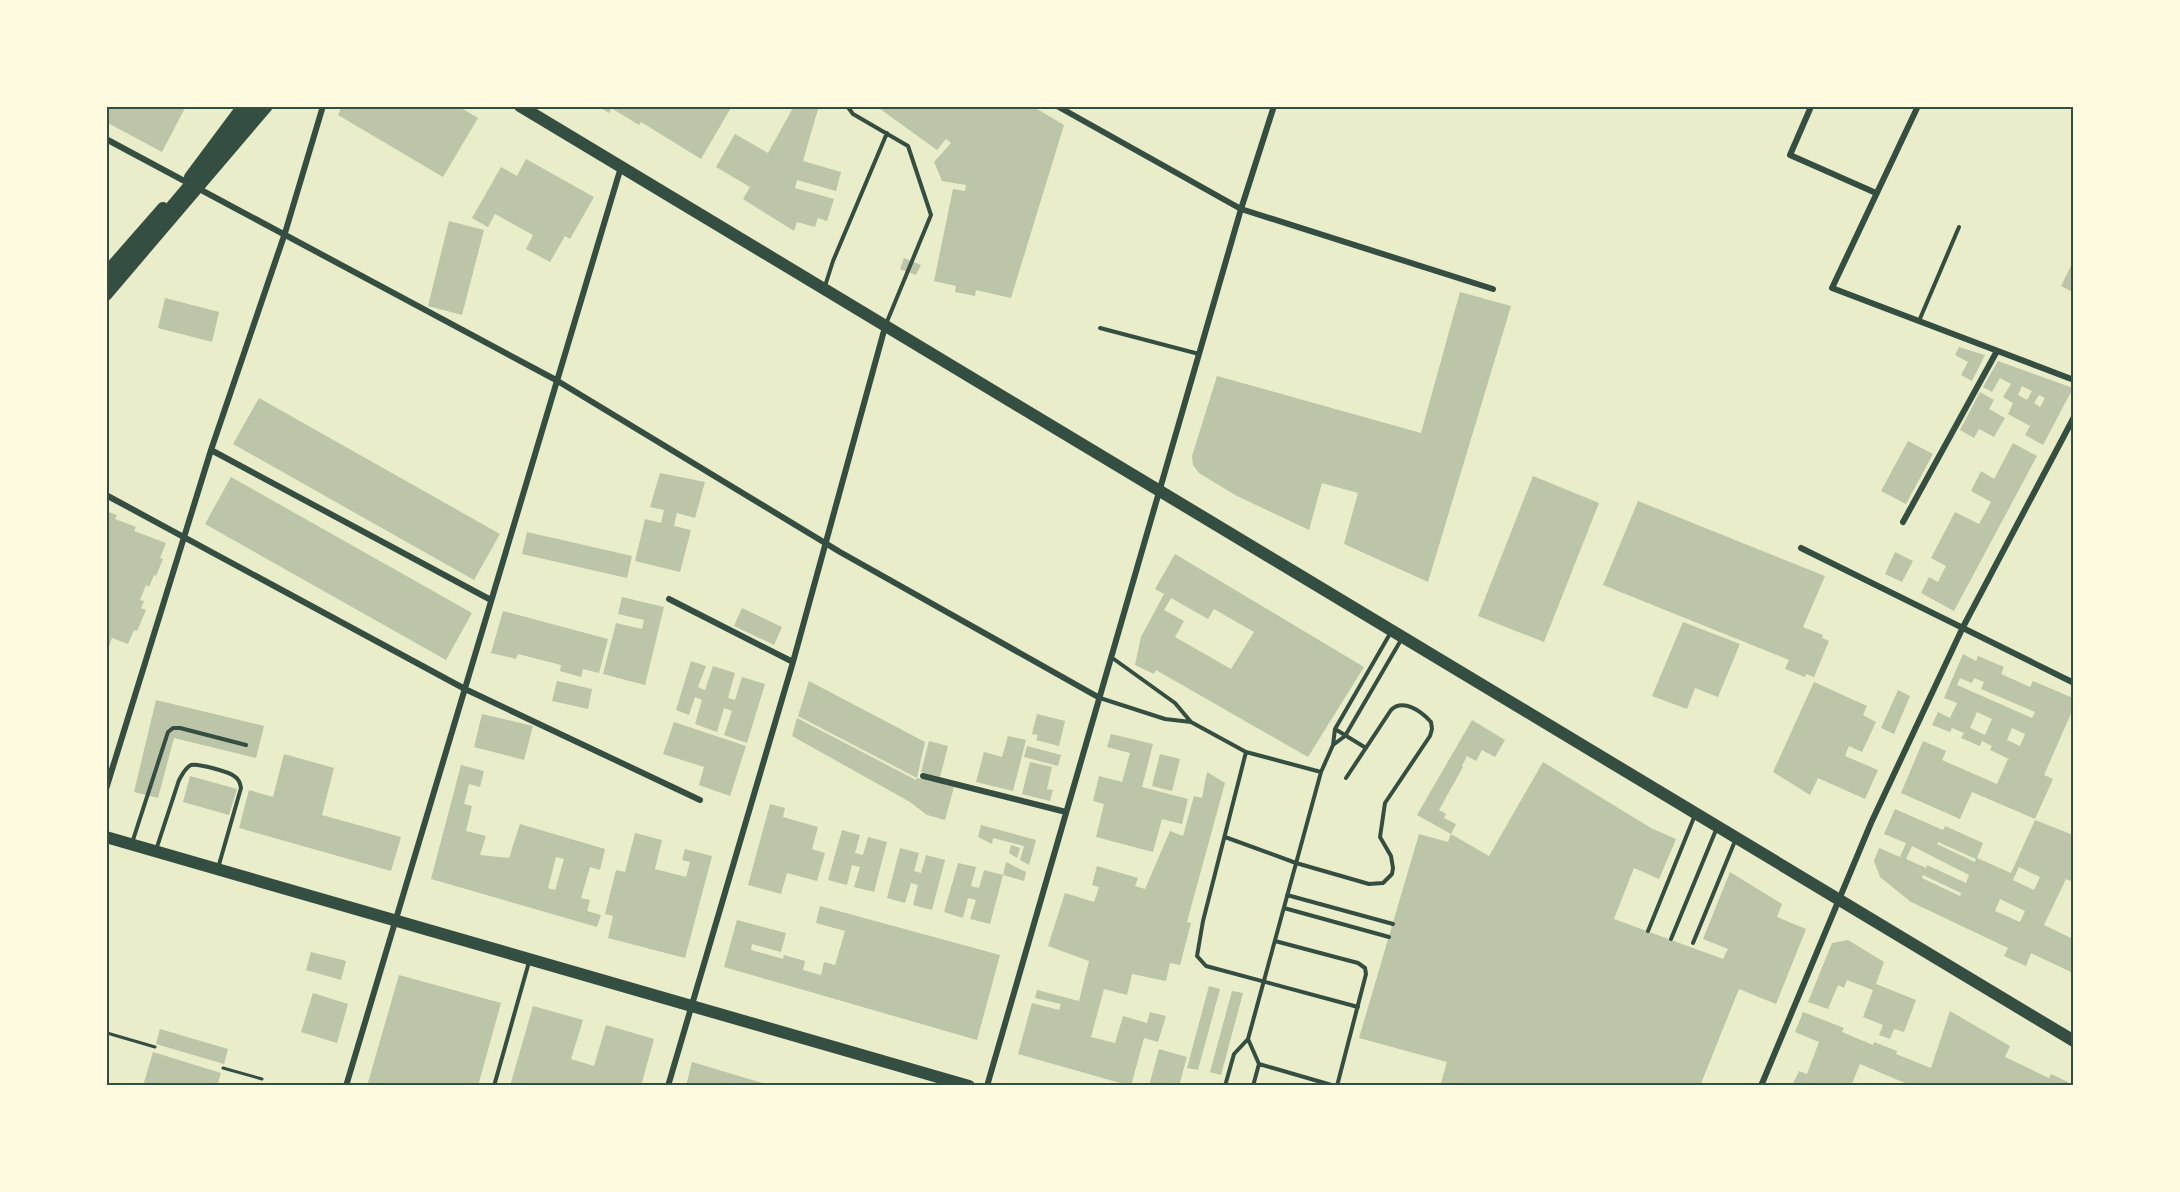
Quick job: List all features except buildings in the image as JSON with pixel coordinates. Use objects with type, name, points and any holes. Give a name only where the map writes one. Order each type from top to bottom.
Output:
[{"type":"highway","points":[[106,285],[192,184],[254,106]]},
{"type":"main road","points":[[106,273],[186,181],[243,106]]},
{"type":"main road","points":[[106,295],[267,106]]},
{"type":"main road","points":[[520,106],[2073,1041]]},
{"type":"main road","points":[[106,837],[969,1086]]},
{"type":"street","points":[[106,789],[211,450],[285,233],[323,106]]},
{"type":"street","points":[[1057,106],[1241,209],[1493,289]]},
{"type":"street","points":[[987,1086],[1098,697],[1241,209],[1274,106]]},
{"type":"street","points":[[1918,106],[1832,288],[2073,380]]},
{"type":"street","points":[[1810,109],[1790,155],[1876,193]]},
{"type":"street","points":[[106,139],[556,380],[840,552],[1098,697]]},
{"type":"street","points":[[346,1086],[621,167]]},
{"type":"street","points":[[668,1086],[793,662],[885,327]]},
{"type":"street","points":[[1904,522],[1996,351]]},
{"type":"street","points":[[1761,1086],[1871,823],[1963,627],[2073,417]]},
{"type":"street","points":[[211,450],[491,600]]},
{"type":"street","points":[[106,495],[465,689],[700,800]]},
{"type":"street","points":[[1801,548],[2073,683]]},
{"type":"street","points":[[669,599],[793,662]]},
{"type":"street","points":[[923,776],[1066,812]]},
{"type":"lane","points":[[847,106],[853,114],[908,146],[931,215],[885,327]]},
{"type":"lane","points":[[824,291],[832,261],[887,134]]},
{"type":"lane","points":[[1919,321],[1959,227]]},
{"type":"lane","points":[[1100,328],[1200,354]]},
{"type":"lane","points":[[1225,1086],[1233,1054],[1248,1039],[1321,772],[1333,745],[1335,729],[1397,634]]},
{"type":"lane","points":[[1333,745],[1345,736],[1397,634]]},
{"type":"lane","points":[[1111,657],[1175,703],[1191,722],[1246,752],[1321,772]]},
{"type":"lane","points":[[1098,697],[1165,719],[1191,722]]},
{"type":"lane","points":[[1225,837],[1296,863],[1369,884],[1379,884],[1388,879],[1393,868],[1391,856],[1380,837],[1385,803],[1430,736],[1431,722],[1408,706],[1402,704],[1395,706],[1346,778]]},
{"type":"lane","points":[[131,844],[164,737],[168,732],[173,728],[180,728],[246,745]]},
{"type":"lane","points":[[1335,729],[1366,748]]},
{"type":"lane","points":[[1246,752],[1203,921],[1197,956],[1206,966],[1358,1007]]},
{"type":"lane","points":[[155,851],[179,780],[185,770],[192,765],[200,765],[234,775],[239,780],[241,788],[218,869]]},
{"type":"lane","points":[[1648,931],[1696,813]]},
{"type":"lane","points":[[1671,939],[1718,826]]},
{"type":"lane","points":[[1693,943],[1736,837]]},
{"type":"lane","points":[[1287,895],[1393,924]]},
{"type":"lane","points":[[1284,908],[1389,937]]},
{"type":"lane","points":[[1259,1064],[1336,1086],[1366,974],[1362,965],[1275,941]]},
{"type":"lane","points":[[494,1086],[530,959]]},
{"type":"lane","points":[[1248,1039],[1259,1064],[1253,1086]]},
{"type":"path","points":[[107,1033],[155,1047]]},
{"type":"path","points":[[223,1068],[262,1079]]}]
